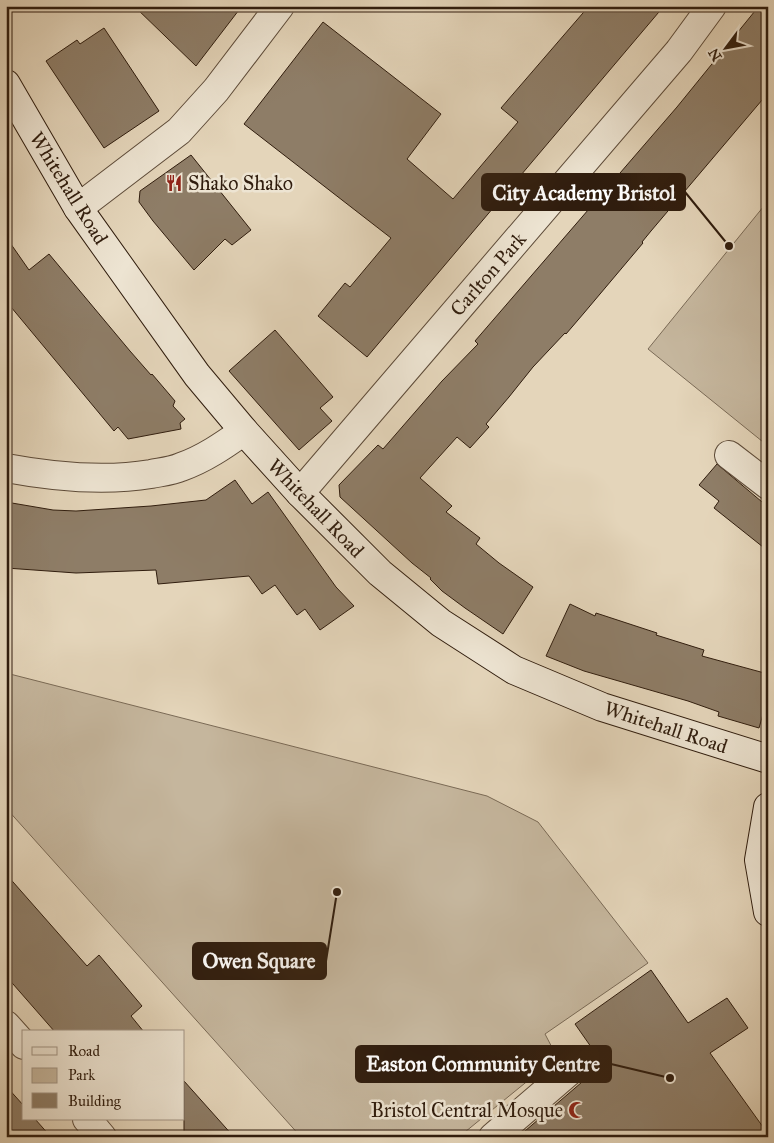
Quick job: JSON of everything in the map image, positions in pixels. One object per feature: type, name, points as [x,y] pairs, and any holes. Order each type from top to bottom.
[{"type":"street","points":[[78,208],[179,131],[216,90],[280,6]]},
{"type":"street","name":"Carlton Park","points":[[300,493],[679,51],[712,6]]},
{"type":"street","name":"Whitehall Road","points":[[6,84],[78,208],[197,375],[300,493],[380,573],[441,623],[514,670],[602,707],[768,760]]},
{"type":"street","points":[[6,468],[80,478],[112,478],[142,475],[180,468],[213,453],[244,431]]},
{"type":"street","points":[[729,455],[768,486]]},
{"type":"street","points":[[768,807],[759,860],[768,912]]},
{"type":"street","points":[[6,1025],[22,1043]]},
{"type":"street","points":[[493,1137],[579,1063]]},
{"type":"street","points":[[88,1120],[102,1137]]},
{"type":"green space","points":[[768,201],[768,446],[648,349]]},
{"type":"green space","points":[[6,673],[487,796],[538,822],[648,963],[545,1034],[557,1057],[465,1132],[469,1137],[301,1137],[6,808]]},
{"type":"building","points":[[134,6],[242,6],[196,66]]},
{"type":"building","points":[[589,6],[664,6],[367,357],[318,316],[345,283],[350,287],[391,238],[244,124],[323,22],[441,114],[407,159],[453,199],[518,122],[501,108]]},
{"type":"building","points":[[759,6],[768,6],[768,93],[566,334],[533,367],[486,424],[489,427],[470,448],[457,437],[420,478],[452,506],[446,512],[480,538],[476,544],[533,587],[503,634],[442,591],[431,578],[340,497],[339,485],[378,445],[383,449],[442,381],[478,344],[475,341],[677,107]]},
{"type":"building","points":[[104,28],[159,111],[104,148],[46,61],[77,40],[80,44]]},
{"type":"building","points":[[191,155],[251,230],[232,245],[225,239],[194,270],[139,202],[140,191]]},
{"type":"building","points":[[6,237],[29,270],[49,254],[130,351],[175,401],[173,406],[185,419],[180,423],[181,429],[128,439],[118,427],[114,431],[6,301]]},
{"type":"building","points":[[275,330],[333,397],[320,408],[332,421],[299,450],[229,371]]},
{"type":"building","points":[[717,464],[768,507],[768,551],[714,508],[719,501],[699,485]]},
{"type":"building","points":[[235,480],[252,504],[268,492],[336,587],[354,606],[320,630],[305,609],[297,615],[275,585],[262,594],[249,576],[158,584],[156,570],[76,573],[6,568],[6,502],[53,510],[76,511],[151,506],[206,500]]},
{"type":"building","points":[[570,604],[595,616],[596,613],[704,650],[702,656],[768,674],[768,697],[759,728],[718,716],[719,712],[688,701],[584,671],[546,656]]},
{"type":"building","points":[[6,874],[87,966],[99,955],[142,1006],[131,1016],[142,1030],[53,1030],[6,976]]},
{"type":"building","points":[[651,970],[688,1023],[727,998],[748,1028],[710,1053],[768,1134],[768,1137],[518,1137],[603,1064],[575,1024]]},
{"type":"building","points":[[185,1082],[234,1137],[184,1137],[185,1120]]},
{"type":"building","points":[[6,1086],[22,1104],[22,1120],[36,1120],[51,1137],[6,1137]]},
{"type":"place","name":"Shako Shako","points":[[174,183]]},
{"type":"place","name":"City Academy Bristol","points":[[729,246]]},
{"type":"place","name":"Owen Square","points":[[337,892]]},
{"type":"place","name":"Easton Community Centre","points":[[670,1078]]},
{"type":"place","name":"Bristol Central Mosque","points":[[577,1110]]}]
